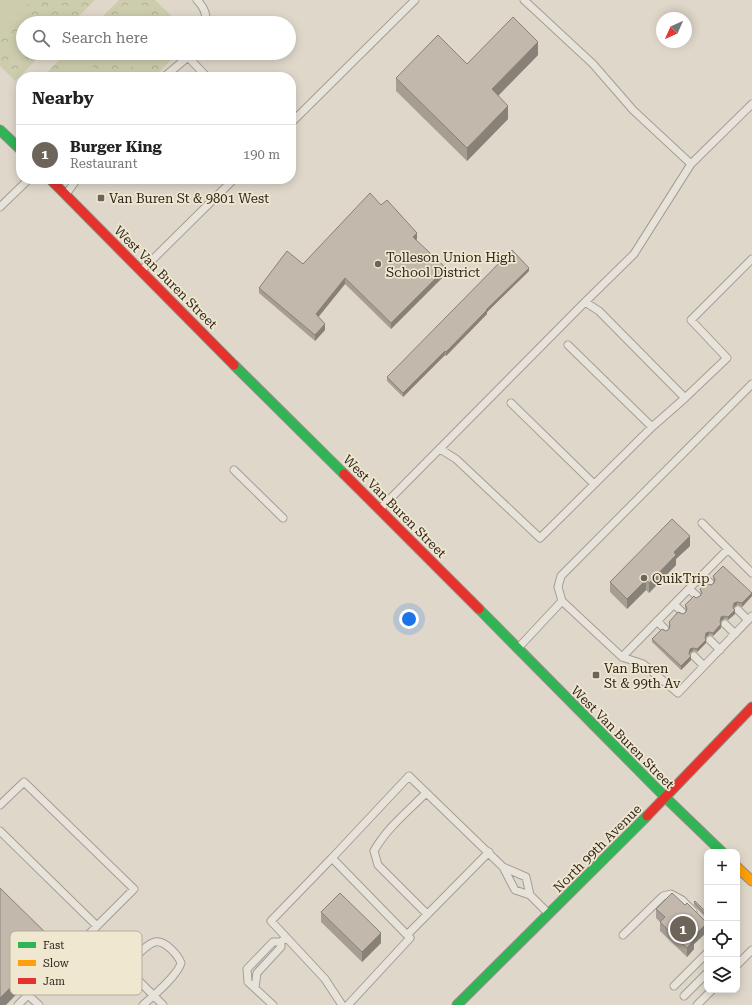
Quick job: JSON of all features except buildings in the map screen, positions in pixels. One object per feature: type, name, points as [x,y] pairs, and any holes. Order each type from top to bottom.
[{"type":"main road","points":[[0,130],[16,145]]},
{"type":"main road","name":"West Van Buren Street","points":[[55,184],[141,272],[380,509],[517,649],[719,849]]},
{"type":"main road","name":"North 99th Avenue","points":[[457,1005],[666,798],[752,707]]},
{"type":"main road","points":[[740,870],[752,881]]},
{"type":"lane","points":[[197,0],[203,6],[206,16]]},
{"type":"lane","points":[[296,118],[415,0]]},
{"type":"lane","points":[[524,0],[593,64],[633,110],[691,164]]},
{"type":"lane","points":[[170,72],[184,60]]},
{"type":"lane","points":[[194,60],[203,72]]},
{"type":"lane","points":[[380,509],[634,254],[691,164],[752,104]]},
{"type":"lane","points":[[0,207],[24,184]]},
{"type":"lane","points":[[66,194],[74,184]]},
{"type":"lane","points":[[141,272],[229,184]]},
{"type":"lane","points":[[440,449],[456,459],[540,538],[652,427],[727,358],[691,320],[752,259]]},
{"type":"lane","points":[[746,265],[752,271]]},
{"type":"lane","points":[[585,302],[599,311],[685,398]]},
{"type":"lane","points":[[568,345],[652,427]]},
{"type":"lane","points":[[738,610],[750,618],[678,693],[643,664],[622,657],[562,601],[558,587],[561,576],[752,384]]},
{"type":"lane","points":[[746,390],[752,395]]},
{"type":"lane","points":[[511,403],[594,484]]},
{"type":"lane","points":[[234,470],[283,518]]},
{"type":"lane","points":[[702,523],[752,573]]},
{"type":"lane","points":[[622,657],[728,549]]},
{"type":"lane","points":[[702,575],[710,583]]},
{"type":"lane","points":[[689,589],[697,596]]},
{"type":"lane","points":[[517,649],[562,601]]},
{"type":"lane","points":[[674,604],[682,612]]},
{"type":"lane","points":[[657,621],[665,629]]},
{"type":"lane","points":[[725,624],[734,634]]},
{"type":"lane","points":[[710,640],[720,650]]},
{"type":"lane","points":[[694,656],[704,666]]},
{"type":"lane","points":[[342,1005],[325,979],[283,939],[271,922],[409,776],[503,867],[514,890],[530,895],[549,914]]},
{"type":"lane","points":[[0,805],[24,782],[134,889],[92,931]]},
{"type":"lane","points":[[426,793],[396,823],[374,851],[378,865],[427,914]]},
{"type":"lane","points":[[0,831],[97,926]]},
{"type":"lane","points":[[407,935],[489,852]]},
{"type":"lane","points":[[332,858],[410,938],[348,1005]]},
{"type":"lane","points":[[503,867],[526,877],[530,895]]},
{"type":"lane","points":[[623,935],[663,896],[671,894],[682,900],[697,915]]},
{"type":"lane","points":[[273,1005],[248,982],[247,969],[273,942],[283,939]]},
{"type":"lane","points":[[255,988],[256,973],[281,947],[283,939]]},
{"type":"lane","points":[[142,951],[149,944],[162,942],[179,958],[181,963],[178,971],[143,1005]]},
{"type":"lane","points":[[740,962],[752,950]]},
{"type":"lane","points":[[674,986],[704,956]]},
{"type":"lane","points":[[684,996],[704,976]]},
{"type":"lane","points":[[142,984],[163,1005]]},
{"type":"lane","points":[[698,1005],[709,993]]},
{"type":"lane","points":[[18,1005],[28,995],[39,1005]]},
{"type":"green space","points":[[0,0],[95,0],[79,16],[16,16],[16,60],[36,60],[24,72],[16,72],[15,81],[0,66]]},
{"type":"green space","points":[[0,0],[26,0],[29,3],[0,32]]},
{"type":"green space","points":[[119,0],[155,0],[172,16],[103,16]]},
{"type":"green space","points":[[133,0],[137,0],[151,14],[149,16],[117,16]]},
{"type":"green space","points":[[16,33],[16,60],[22,60],[18,64],[2,47]]},
{"type":"green space","points":[[59,60],[171,60],[159,72],[48,72]]},
{"type":"green space","points":[[72,60],[86,60],[96,70],[94,72],[61,72]]},
{"type":"green space","points":[[126,60],[156,60],[144,72],[138,72]]},
{"type":"traffic: fast","points":[[0,130],[16,145]]},
{"type":"traffic: fast","points":[[234,365],[344,474]]},
{"type":"traffic: fast","points":[[479,609],[666,798],[719,849]]},
{"type":"traffic: fast","points":[[457,1005],[647,816]]},
{"type":"traffic: slow","points":[[740,870],[752,881]]},
{"type":"traffic: jam","points":[[55,184],[234,365]]},
{"type":"traffic: jam","points":[[344,474],[479,609]]},
{"type":"traffic: jam","points":[[647,816],[752,707]]},
{"type":"place","name":"Van Buren St & 9801 West","points":[[101,198]]},
{"type":"place","name":"Tolleson Union High School District","points":[[378,264]]},
{"type":"place","name":"QuikTrip","points":[[644,578]]},
{"type":"place","name":"Van Buren St & 99th Av","points":[[596,675]]},
{"type":"place","name":"Burger King","points":[[683,929]]}]
